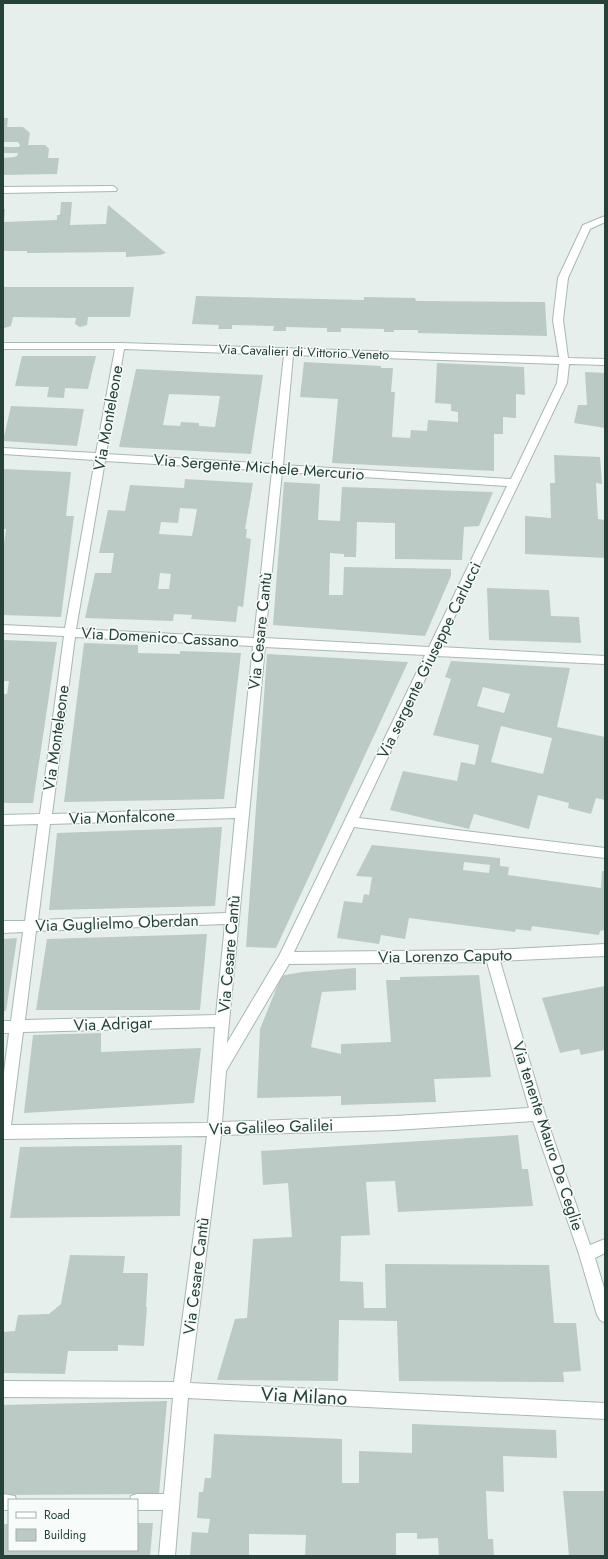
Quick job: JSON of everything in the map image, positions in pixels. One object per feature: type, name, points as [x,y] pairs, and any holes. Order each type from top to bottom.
[{"type":"street","points":[[3,190],[113,189]]},
{"type":"street","name":"Via sergente Giuseppe Carlucci","points":[[218,1071],[285,958],[562,383],[564,361],[558,320],[563,278],[586,227],[605,219]]},
{"type":"street","name":"Via Cavalieri di Vittorio Veneto","points":[[4,348],[120,346],[605,362]]},
{"type":"street","name":"Via Monteleone","points":[[3,1132],[32,926],[70,633],[120,346]]},
{"type":"street","name":"Via Cesare Cantù","points":[[168,1556],[181,1390],[215,1129],[222,1022],[289,351]]},
{"type":"street","name":"Via Sergente Michele Mercurio","points":[[3,451],[514,483]]},
{"type":"street","name":"Via Domenico Cassano","points":[[3,629],[605,660]]},
{"type":"street","name":"Via Monfalcone","points":[[3,820],[242,814]]},
{"type":"street","points":[[351,822],[605,853]]},
{"type":"street","name":"Via Guglielmo Oberdan","points":[[3,927],[232,918]]},
{"type":"street","name":"Via Lorenzo Caputo","points":[[285,958],[492,956],[605,950]]},
{"type":"street","name":"Via tenente Mauro De Ceglie","points":[[492,956],[538,1114],[586,1254],[605,1315]]},
{"type":"street","name":"Via Adrigar","points":[[3,1027],[222,1022]]},
{"type":"street","name":"Via Galileo Galilei","points":[[3,1132],[215,1129],[395,1123],[538,1114]]},
{"type":"street","points":[[586,1254],[605,1246]]},
{"type":"street","name":"Via Milano","points":[[3,1388],[181,1390],[605,1411]]},
{"type":"street","points":[[138,1502],[172,1502]]},
{"type":"building","points":[[3,118],[8,118],[7,127],[23,127],[30,133],[28,145],[45,145],[49,149],[48,158],[59,158],[57,174],[3,175],[3,158],[17,156],[18,153],[3,153],[4,147],[19,147],[20,145],[18,142],[3,142]]},
{"type":"building","points":[[61,202],[72,202],[70,225],[106,224],[108,205],[166,253],[160,255],[126,257],[126,252],[27,253],[27,251],[3,251],[3,209],[5,209],[4,222],[57,220],[57,215],[60,215]]},
{"type":"building","points":[[3,287],[134,287],[130,317],[88,317],[87,325],[80,327],[75,324],[76,318],[13,317],[11,326],[4,328]]},
{"type":"building","points":[[196,296],[364,300],[364,297],[415,298],[416,301],[545,302],[547,336],[418,333],[418,330],[394,330],[394,332],[384,332],[384,329],[341,328],[341,332],[327,332],[327,328],[286,327],[286,331],[273,331],[274,326],[232,325],[232,329],[218,329],[219,325],[192,324]]},
{"type":"building","points":[[22,356],[96,356],[88,389],[65,388],[64,398],[47,397],[49,387],[15,386]]},
{"type":"building","points":[[304,362],[393,368],[391,392],[395,392],[392,437],[410,438],[411,430],[427,431],[428,420],[458,422],[458,412],[451,411],[451,404],[435,403],[437,363],[524,367],[525,395],[516,394],[516,418],[503,417],[503,434],[494,434],[494,471],[332,463],[338,399],[300,397]]},
{"type":"building","points":[[136,369],[263,375],[251,454],[119,447]],"holes":[[[169,394],[220,396],[215,427],[199,426],[199,423],[181,422],[180,426],[163,425]]]},
{"type":"building","points":[[585,372],[605,373],[605,428],[574,423],[578,405],[587,405]]},
{"type":"building","points":[[11,406],[84,409],[77,446],[3,441]]},
{"type":"building","points":[[554,455],[600,457],[602,484],[596,483],[598,519],[605,520],[605,558],[525,554],[525,516],[551,518],[550,483],[555,483]]},
{"type":"building","points":[[3,469],[71,472],[66,516],[74,516],[61,617],[3,615],[3,551],[6,529],[3,529]]},
{"type":"building","points":[[185,479],[253,483],[245,529],[247,529],[246,538],[251,539],[243,607],[238,606],[236,622],[191,619],[192,615],[174,614],[173,621],[85,618],[95,573],[111,573],[114,553],[99,553],[108,510],[125,511],[130,485],[184,488]],"holes":[[[180,508],[197,509],[192,536],[159,534],[161,522],[178,523]],[[160,573],[171,574],[169,589],[158,589]]]},
{"type":"building","points":[[284,482],[320,484],[318,520],[340,521],[342,487],[493,492],[479,526],[464,527],[462,560],[395,559],[395,523],[357,522],[356,557],[344,557],[344,554],[330,553],[329,595],[343,595],[344,567],[451,569],[451,576],[425,636],[273,625]]},
{"type":"building","points":[[487,588],[549,590],[551,616],[579,617],[581,643],[489,640]]},
{"type":"building","points":[[3,640],[57,642],[33,803],[3,803],[3,694],[7,694],[9,681],[3,681]]},
{"type":"building","points":[[84,643],[138,645],[138,653],[180,654],[180,651],[241,653],[224,799],[64,802]]},
{"type":"building","points":[[267,654],[408,662],[276,948],[246,947]]},
{"type":"building","points":[[451,661],[570,668],[557,727],[605,737],[605,800],[596,798],[591,814],[568,808],[569,803],[538,795],[529,829],[474,814],[469,829],[390,810],[403,771],[457,781],[461,762],[475,765],[479,745],[433,735],[451,679],[445,677]],"holes":[[[483,687],[510,694],[504,713],[477,706]],[[501,726],[552,738],[543,774],[491,762]]]},
{"type":"building","points":[[222,827],[215,906],[49,910],[57,833]]},
{"type":"building","points":[[372,845],[500,858],[500,866],[509,867],[508,875],[601,888],[602,871],[605,871],[605,930],[600,931],[599,935],[532,926],[531,931],[516,929],[515,932],[409,918],[405,939],[381,935],[379,944],[337,938],[344,901],[362,903],[364,894],[369,895],[372,877],[356,876]],"holes":[[[464,862],[490,865],[489,873],[463,870]]]},
{"type":"building","points":[[207,934],[200,1010],[36,1010],[47,939]]},
{"type":"building","points":[[17,938],[6,1011],[3,1011],[3,939]]},
{"type":"building","points":[[356,968],[356,990],[322,992],[311,1047],[341,1054],[341,1044],[391,1042],[386,980],[400,980],[400,977],[479,975],[491,1077],[434,1079],[436,1102],[341,1105],[341,1096],[257,1098],[260,1029],[281,977],[302,972]]},
{"type":"building","points":[[605,986],[605,1050],[581,1055],[579,1049],[560,1053],[542,998]]},
{"type":"building","points":[[101,1033],[101,1052],[201,1048],[194,1103],[24,1113],[33,1035]]},
{"type":"building","points":[[518,1135],[522,1169],[528,1169],[533,1206],[398,1212],[395,1181],[366,1182],[370,1235],[341,1236],[340,1281],[363,1282],[364,1308],[386,1308],[385,1264],[549,1265],[554,1323],[576,1323],[581,1371],[563,1372],[564,1382],[399,1381],[397,1321],[339,1320],[338,1381],[217,1380],[235,1319],[247,1318],[253,1239],[292,1237],[288,1183],[263,1185],[261,1151]]},
{"type":"building","points":[[182,1145],[180,1216],[10,1218],[20,1147]]},
{"type":"building","points":[[70,1255],[125,1256],[123,1273],[148,1273],[144,1346],[118,1345],[118,1351],[68,1351],[65,1374],[3,1373],[3,1332],[15,1331],[18,1315],[49,1314],[61,1304]]},
{"type":"building","points":[[167,1401],[159,1494],[3,1495],[3,1405]]},
{"type":"building","points":[[412,1424],[556,1430],[557,1458],[503,1456],[504,1492],[486,1491],[488,1539],[493,1539],[494,1556],[439,1556],[438,1538],[417,1539],[417,1533],[396,1533],[396,1556],[305,1556],[306,1535],[249,1534],[249,1556],[190,1556],[192,1532],[208,1533],[210,1519],[197,1518],[199,1492],[203,1492],[205,1478],[211,1478],[214,1434],[342,1439],[342,1483],[359,1483],[359,1451],[412,1453]]},
{"type":"building","points":[[563,1491],[605,1491],[605,1556],[569,1556]]},
{"type":"building","points":[[138,1523],[153,1523],[150,1556],[3,1556],[3,1524],[8,1524],[8,1551],[138,1551]]}]
